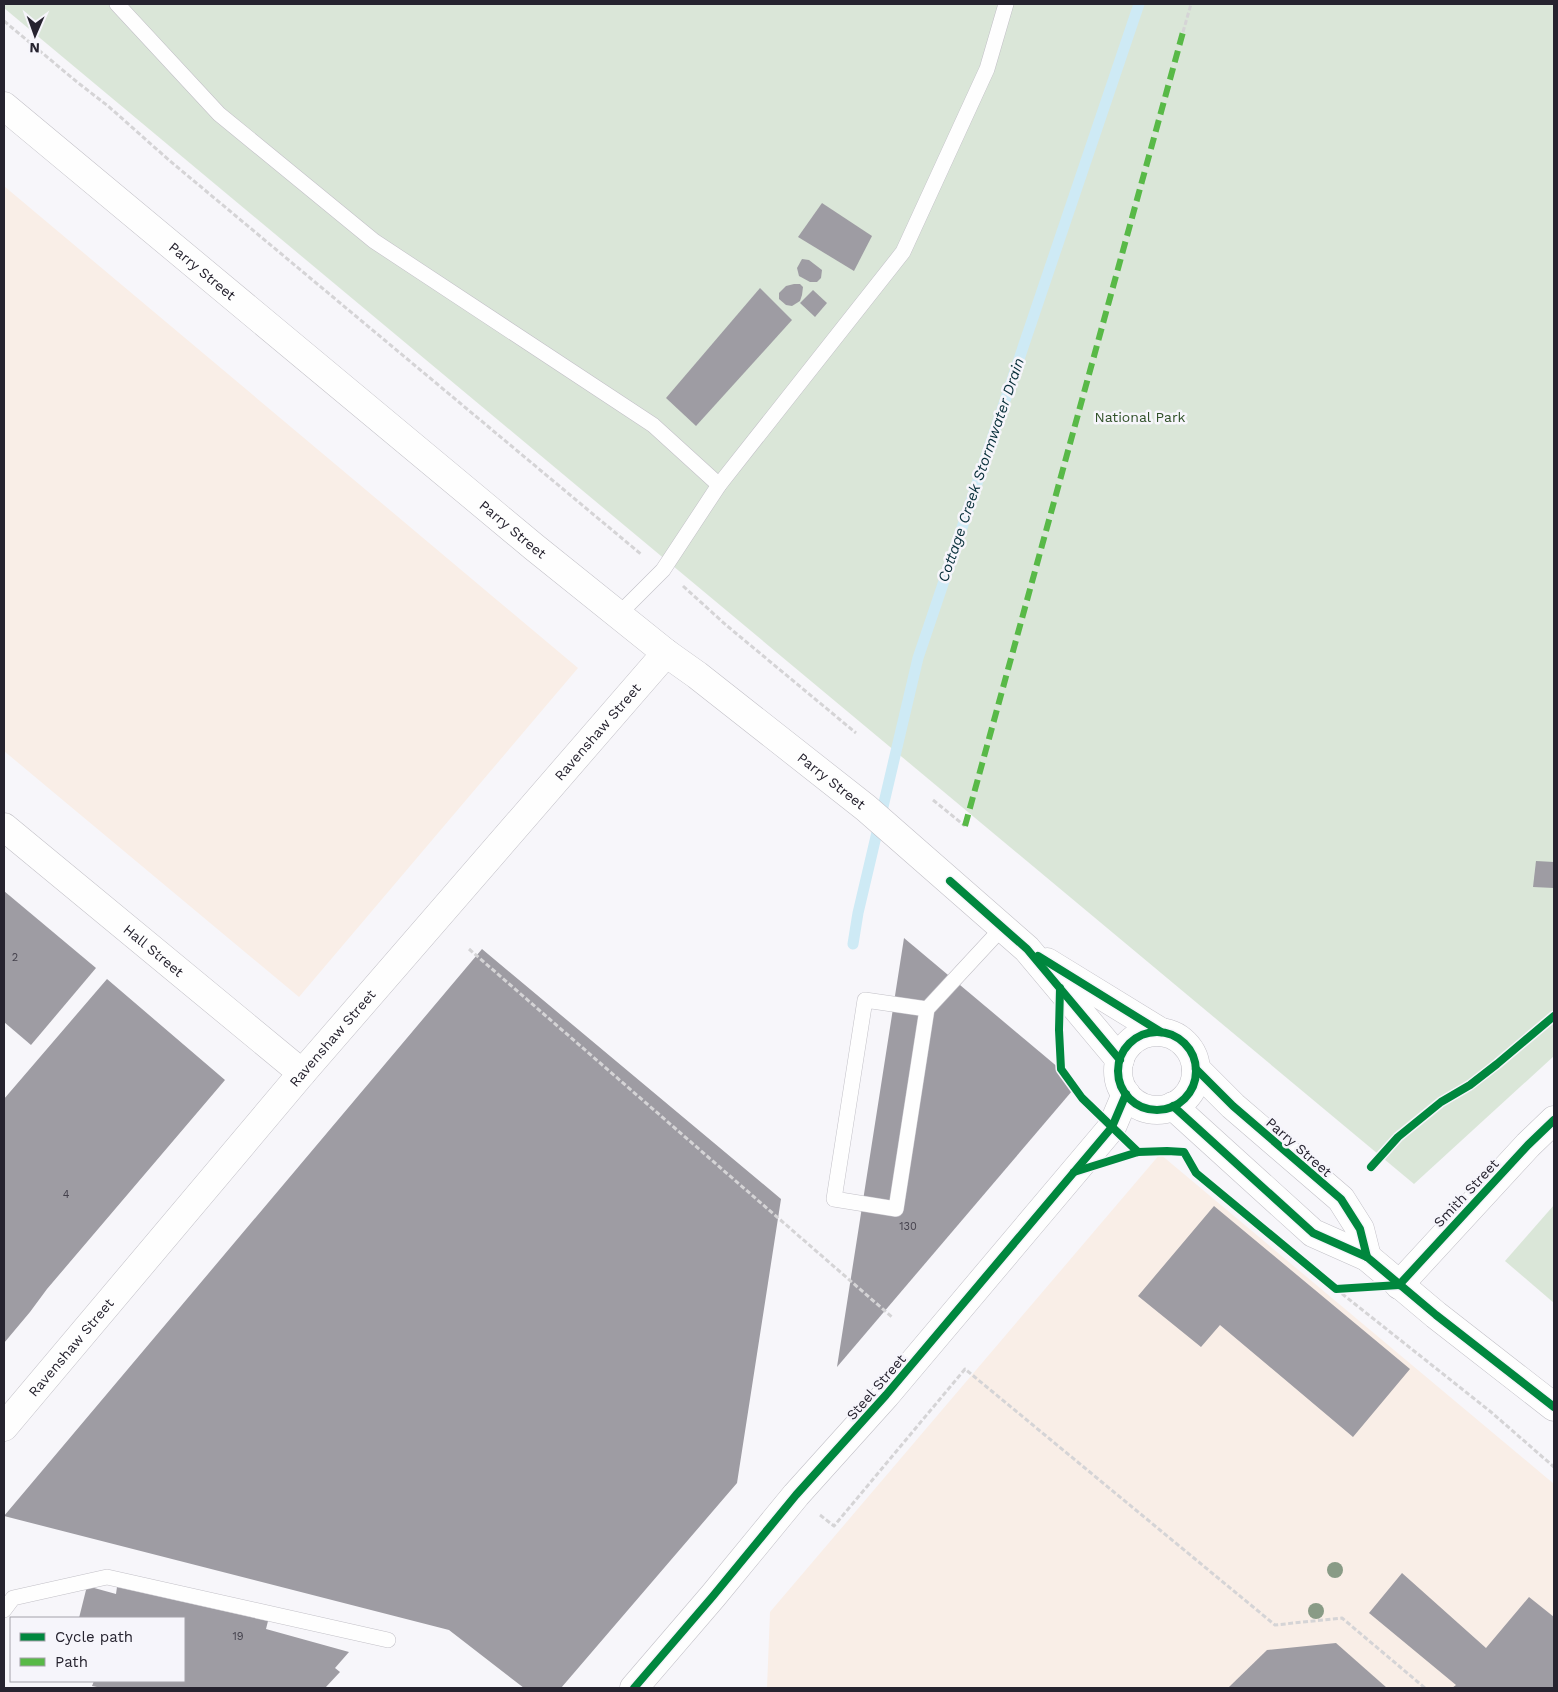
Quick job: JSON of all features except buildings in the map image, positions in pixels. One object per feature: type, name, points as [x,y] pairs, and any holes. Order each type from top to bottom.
[{"type":"street","name":"Parry Street","points":[[4,107],[534,547],[666,653],[697,675],[866,808],[1027,949],[1120,1060]]},
{"type":"street","name":"Ravenshaw Street","points":[[4,1427],[302,1073],[666,653]]},
{"type":"street","name":"Hall Street","points":[[4,827],[302,1073]]},
{"type":"street","name":"Parry Street","points":[[1027,949],[1161,1032],[1179,1039],[1193,1057],[1196,1069],[1233,1106],[1341,1199],[1360,1230],[1367,1256]]},
{"type":"street","points":[[1161,1032],[1146,1034],[1132,1041],[1127,1046],[1120,1060],[1118,1074],[1119,1082],[1126,1094],[1135,1103],[1147,1109],[1160,1110],[1173,1106],[1188,1094],[1194,1082],[1196,1069]]},
{"type":"street","name":"Steel Street","points":[[634,1688],[796,1495],[886,1395],[1112,1127],[1126,1094]]},
{"type":"street","points":[[1173,1106],[1313,1233],[1367,1256],[1399,1285],[1554,1407]]},
{"type":"street","name":"Smith Street","points":[[1399,1285],[1528,1145],[1554,1120]]},
{"type":"lane","points":[[118,4],[219,114],[374,241],[653,425],[719,485]]},
{"type":"lane","points":[[618,615],[663,570],[719,485],[904,252],[987,69],[1006,4]]},
{"type":"lane","points":[[927,1009],[865,1000],[834,1199],[896,1208],[927,1009],[1003,927]]},
{"type":"lane","points":[[4,1610],[13,1598],[107,1577],[388,1640]]},
{"type":"path","points":[[1183,32],[1191,4]]},
{"type":"path","points":[[4,21],[856,733]]},
{"type":"path","points":[[933,800],[965,826]]},
{"type":"path","points":[[469,949],[892,1317]]},
{"type":"path","points":[[1329,1284],[1491,1412],[1554,1467]]},
{"type":"path","points":[[1336,1290],[1345,1289]]},
{"type":"path","points":[[820,1514],[834,1526],[966,1370],[1275,1625],[1342,1618],[1425,1688]]},
{"type":"shaded area","points":[[4,186],[578,668],[299,997],[4,751]]},
{"type":"shaded area","points":[[1160,1154],[1554,1484],[1554,1688],[767,1688],[770,1612]]},
{"type":"green space","name":"National Park","points":[[4,4],[1554,4],[1554,1056],[1414,1184],[4,8]]},
{"type":"green space","points":[[1554,1205],[1554,1303],[1505,1261]]},
{"type":"waterway","name":"Cottage Creek Stormwater Drain","points":[[853,944],[858,913],[918,658],[1139,4]]},
{"type":"marked path","points":[[965,826],[1183,32]]},
{"type":"cycle path","points":[[950,881],[1027,949],[1120,1060]]},
{"type":"cycle path","points":[[1038,956],[1161,1032]]},
{"type":"cycle path","points":[[1060,988],[1059,1030],[1061,1069],[1082,1098],[1138,1152]]},
{"type":"cycle path","points":[[1371,1167],[1398,1137],[1441,1102],[1470,1085],[1554,1016]]},
{"type":"cycle path","points":[[1157,1032],[1172,1035],[1184,1044],[1193,1056],[1196,1071],[1193,1086],[1184,1098],[1172,1107],[1157,1110],[1142,1107],[1130,1098],[1121,1086],[1118,1071],[1121,1056],[1130,1044],[1142,1035],[1157,1032]]},
{"type":"cycle path","points":[[1196,1069],[1233,1106],[1341,1199],[1360,1229],[1367,1257]]},
{"type":"cycle path","points":[[634,1688],[796,1495],[886,1395],[1112,1127],[1126,1094]]},
{"type":"cycle path","points":[[1173,1106],[1313,1233],[1367,1257],[1436,1315],[1554,1407]]},
{"type":"cycle path","points":[[1399,1285],[1528,1145],[1554,1120]]},
{"type":"cycle path","points":[[1074,1172],[1138,1152],[1184,1152],[1196,1173],[1336,1289],[1399,1285]]}]
